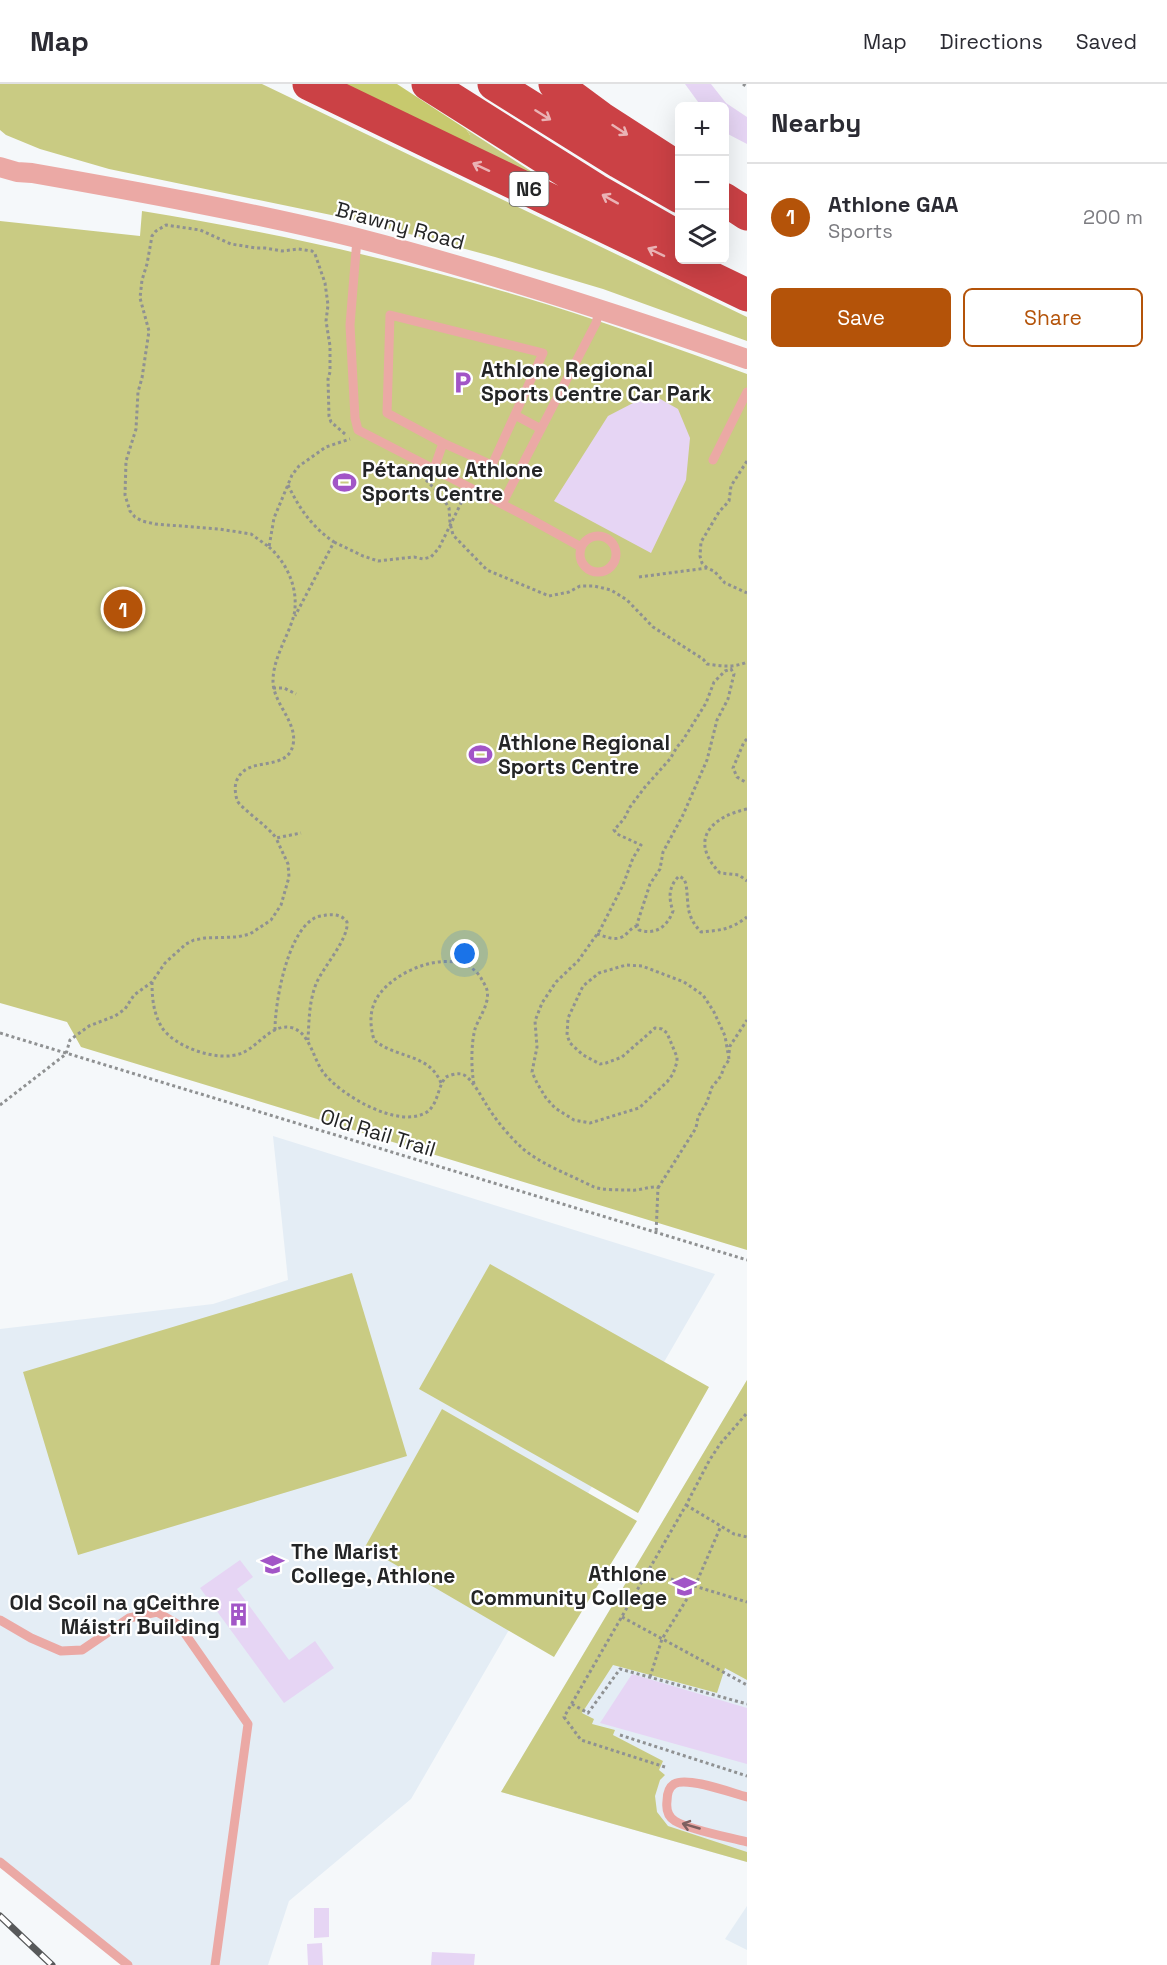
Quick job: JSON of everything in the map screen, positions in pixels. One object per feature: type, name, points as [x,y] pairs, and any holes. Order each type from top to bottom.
[{"type":"highway","name":"N6","points":[[309,84],[747,295]]},
{"type":"highway","name":"N6","points":[[428,84],[596,190],[675,235]]},
{"type":"highway","points":[[494,84],[675,194]]},
{"type":"highway","points":[[555,84],[675,167]]},
{"type":"highway","points":[[729,202],[747,214]]},
{"type":"highway","points":[[729,226],[747,235]]},
{"type":"highway","points":[[725,264],[747,276]]},
{"type":"street","name":"Brawny Road","points":[[0,158],[32,173]]},
{"type":"street","name":"Brawny Road","points":[[0,167],[256,215],[357,239],[520,283],[747,359]]},
{"type":"lane","points":[[357,239],[350,325],[355,418],[358,430],[581,547]]},
{"type":"lane","points":[[502,504],[596,323],[600,308]]},
{"type":"lane","points":[[390,315],[543,353],[492,465],[443,443],[387,413],[390,315]]},
{"type":"lane","points":[[713,460],[747,392]]},
{"type":"lane","points":[[515,415],[541,429]]},
{"type":"lane","points":[[434,469],[443,443]]},
{"type":"lane","points":[[0,1620],[31,1638],[61,1651],[82,1650],[129,1618],[157,1612],[179,1625],[248,1724],[215,1965]]},
{"type":"lane","points":[[747,1797],[687,1782],[677,1783],[671,1786],[667,1793],[666,1806],[667,1814],[683,1825],[747,1842]]},
{"type":"lane","points":[[0,1862],[128,1965]]},
{"type":"path","points":[[743,84],[747,87]]},
{"type":"path","points":[[292,623],[296,606],[295,593],[279,556],[269,547],[252,534],[142,521],[130,511],[125,495],[126,461],[136,429],[138,392],[149,331],[140,298],[152,236],[165,225],[182,226],[200,230],[231,244],[282,251],[298,249]]},
{"type":"path","points":[[269,547],[274,518],[292,475],[303,462],[326,447],[350,439]]},
{"type":"path","points":[[747,461],[731,486],[729,501],[718,512],[701,542],[700,556],[702,563],[714,571],[725,583],[747,593]]},
{"type":"path","points":[[288,485],[303,512],[320,531],[334,542],[378,561],[431,557],[439,548],[469,487]]},
{"type":"path","points":[[0,1105],[66,1054],[70,1040],[89,1026],[115,1016],[125,1009],[135,995],[152,982],[175,953],[194,940],[250,934],[271,920],[281,905],[289,877],[288,864],[276,838],[266,826],[238,804],[235,791],[236,782],[243,769],[252,765],[279,761],[289,753],[292,747],[291,726],[273,688],[274,670],[292,623],[334,542]]},
{"type":"path","points":[[639,577],[708,568]]},
{"type":"path","points":[[729,1059],[725,1036],[703,995],[684,982],[656,970],[626,965],[599,973],[583,986],[568,1018],[567,1035],[570,1042],[582,1055],[600,1064],[622,1057],[655,1028],[662,1029],[667,1033],[677,1057],[673,1074],[649,1101],[639,1108],[590,1123],[574,1120],[555,1108],[541,1091],[532,1072],[537,1047],[535,1021],[542,1003],[553,986],[578,961],[597,934],[641,845],[617,834],[614,830],[645,787],[670,759],[706,703],[714,682],[725,671],[731,669],[734,674],[732,686],[717,720],[707,760],[683,815],[663,852],[660,869],[650,884],[637,924],[639,930],[647,932],[660,929],[665,924],[673,911],[671,886],[679,876],[684,879],[689,916],[701,932],[726,929],[747,917]]},
{"type":"path","points":[[273,688],[284,687],[296,694]]},
{"type":"path","points":[[747,739],[732,768],[736,777],[747,783]]},
{"type":"path","points":[[747,808],[715,822],[709,828],[704,843],[709,858],[720,873],[739,875],[747,881]]},
{"type":"path","points":[[276,838],[301,833]]},
{"type":"path","points":[[274,1030],[281,980],[301,932],[313,918],[338,915],[347,922],[347,930],[316,985],[310,1003],[308,1040]]},
{"type":"path","points":[[597,934],[614,938],[623,937],[631,928],[638,926]]},
{"type":"path","points":[[441,1083],[430,1065],[388,1050],[374,1040],[371,1024],[373,1005],[391,983],[422,965],[438,962],[459,964],[477,971],[488,991],[475,1031],[472,1075],[474,1087]]},
{"type":"path","points":[[152,982],[152,1000],[161,1026],[179,1043],[196,1051],[235,1056],[253,1047],[274,1030],[292,1028],[302,1032],[328,1078],[347,1094],[376,1110],[401,1116],[414,1117],[427,1112],[433,1105],[441,1083],[446,1077],[460,1074],[480,1090],[495,1116],[518,1145],[530,1155],[595,1187],[638,1191],[655,1186],[658,1188]]},
{"type":"path","points":[[656,1234],[658,1188],[696,1128],[698,1117],[702,1113],[712,1087],[721,1076],[729,1059],[730,1046],[747,1020]]},
{"type":"path","name":"Old Rail Trail","points":[[0,1033],[747,1260]]},
{"type":"path","points":[[665,1767],[581,1740],[564,1717],[709,1461],[720,1444],[747,1413]]},
{"type":"path","points":[[686,1505],[734,1534],[747,1537]]},
{"type":"path","points":[[650,1677],[662,1639],[695,1586],[721,1526]]},
{"type":"path","points":[[648,1572],[747,1602]]},
{"type":"path","points":[[622,1617],[747,1685]]},
{"type":"path","points":[[572,1704],[588,1713],[620,1669],[747,1704]]},
{"type":"path","points":[[620,1735],[747,1776]]},
{"type":"shaded area","points":[[333,84],[397,84],[466,129],[470,140],[466,143]]},
{"type":"shaded area","name":"The Marist College, Athlone","points":[[273,1136],[715,1274],[411,1799],[289,1901],[268,1965],[128,1965],[0,1862],[0,1329],[213,1304],[288,1280]]},
{"type":"shaded area","name":"Athlone Community College","points":[[747,1380],[747,1862],[501,1792]]},
{"type":"shaded area","points":[[747,1906],[747,1950],[725,1939]]},
{"type":"green space","points":[[0,84],[262,84],[747,317],[747,341],[603,289],[495,257],[365,222],[109,169],[40,149],[6,135],[0,130]]},
{"type":"green space","points":[[466,129],[554,186],[466,143],[470,135]]},
{"type":"green space","name":"Athlone Regional Sports Centre","points":[[142,211],[245,229],[449,276],[574,313],[747,374],[747,1250],[81,1047],[67,1022],[0,1003],[0,221],[140,236]]},
{"type":"green space","points":[[490,1264],[709,1387],[638,1513],[419,1389]]},
{"type":"green space","points":[[352,1273],[407,1456],[78,1555],[23,1372]]},
{"type":"green space","name":"Athlone Community College","points":[[747,1380],[747,1680],[725,1668],[717,1693],[613,1665],[582,1713],[594,1719],[592,1724],[615,1730],[613,1735],[663,1761],[659,1770],[665,1775],[660,1780],[655,1796],[657,1812],[668,1826],[747,1852],[747,1862],[501,1792]]},
{"type":"green space","points":[[442,1409],[637,1521],[554,1657],[365,1547]]},
{"type":"building","points":[[685,84],[711,84],[725,102],[698,102]]},
{"type":"building","points":[[729,105],[747,117],[747,144],[729,135]]},
{"type":"building","points":[[655,396],[678,409],[690,438],[686,480],[651,553],[554,501],[608,416],[635,402]]},
{"type":"building","name":"Old Scoil na gCeithre Máistrí Building","points":[[240,1560],[253,1577],[237,1589],[289,1660],[315,1641],[334,1668],[284,1703],[200,1588]]},
{"type":"building","points":[[632,1674],[747,1708],[747,1764],[600,1723]]},
{"type":"building","points":[[314,1908],[329,1908],[329,1937],[314,1938]]},
{"type":"building","points":[[322,1943],[323,1965],[308,1965],[307,1944]]},
{"type":"building","points":[[432,1952],[475,1954],[474,1965],[431,1965]]},
{"type":"railway","points":[[0,1916],[52,1965]]},
{"type":"place","name":"Athlone Regional Sports Centre Car Park","points":[[463,382]]},
{"type":"place","name":"Pétanque Athlone Sports Centre","points":[[344,482]]},
{"type":"place","name":"Athlone GAA","points":[[123,609]]},
{"type":"place","name":"Athlone Regional Sports Centre","points":[[480,755]]},
{"type":"place","name":"The Marist College, Athlone","points":[[273,1564]]},
{"type":"place","name":"Athlone Community College","points":[[685,1586]]},
{"type":"place","name":"Old Scoil na gCeithre Máistrí Building","points":[[238,1615]]}]
